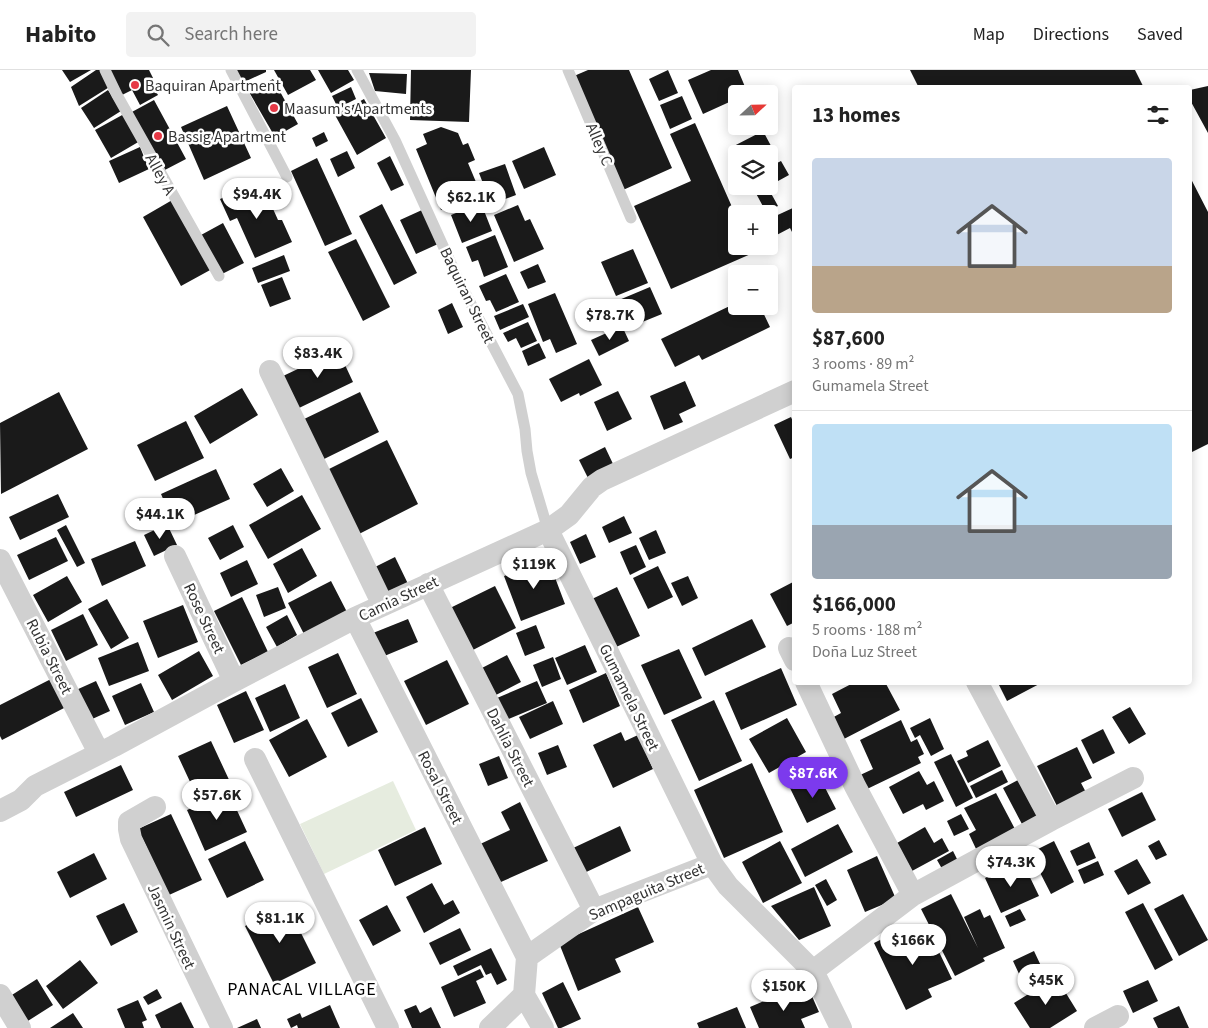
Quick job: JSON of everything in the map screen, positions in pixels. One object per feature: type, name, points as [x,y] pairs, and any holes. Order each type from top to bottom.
[{"type":"street","points":[[270,371],[383,605]]},
{"type":"street","name":"Camia Street","points":[[0,811],[21,800],[35,786],[356,618],[548,530],[569,515],[592,487],[602,480],[792,392]]},
{"type":"street","name":"Gumamela Street","points":[[548,530],[712,864]]},
{"type":"street","name":"Rose Street","points":[[175,556],[234,681]]},
{"type":"street","name":"Rubia Street","points":[[0,560],[99,753]]},
{"type":"street","name":"Dahlia Street","points":[[428,584],[594,910]]},
{"type":"street","name":"Rosal Street","points":[[356,618],[527,956]]},
{"type":"street","points":[[807,685],[855,786],[913,894]]},
{"type":"street","points":[[978,685],[1051,820]]},
{"type":"street","points":[[255,759],[388,1028]]},
{"type":"street","points":[[813,971],[913,894],[1133,778]]},
{"type":"street","name":"Jasmin Street","points":[[155,807],[129,822],[132,839],[222,1028]]},
{"type":"street","name":"Sampaguita Street","points":[[527,956],[594,910],[712,864],[728,886],[813,971],[841,1028]]},
{"type":"street","points":[[527,956],[524,995],[543,1028]]},
{"type":"street","points":[[0,995],[20,1028]]},
{"type":"street","points":[[490,1028],[524,995]]},
{"type":"street","points":[[1095,1028],[1118,1016]]},
{"type":"lane","name":"Alley A","points":[[105,70],[117,95],[219,276]]},
{"type":"lane","points":[[231,70],[287,177]]},
{"type":"lane","name":"Baquiran Street","points":[[357,70],[395,140],[459,282],[518,394],[525,429],[526,451],[548,530]]},
{"type":"lane","name":"Alley C","points":[[568,70],[631,218]]},
{"type":"shaded area","points":[[393,781],[416,830],[324,874],[300,824]]},
{"type":"building","points":[[62,70],[91,70],[70,82]]},
{"type":"building","points":[[96,70],[101,70],[111,86],[79,106],[71,87]]},
{"type":"building","name":"Baquiran Apartment","points":[[109,70],[149,70],[153,78],[150,80],[158,95],[140,105],[132,90],[122,95]]},
{"type":"building","points":[[235,70],[266,70],[266,72],[242,83]]},
{"type":"building","points":[[274,70],[310,70],[316,80],[288,95]]},
{"type":"building","points":[[318,70],[348,70],[354,80],[331,93]]},
{"type":"building","points":[[411,70],[471,70],[469,122],[410,120]]},
{"type":"building","points":[[588,70],[629,70],[672,168],[623,190],[574,76]]},
{"type":"building","points":[[668,70],[678,93],[659,101],[649,79]]},
{"type":"building","points":[[711,70],[738,70],[744,85],[728,85],[728,103],[703,114],[688,80]]},
{"type":"building","points":[[910,70],[1135,70],[1142,85],[918,85]]},
{"type":"building","points":[[369,73],[407,74],[406,94],[375,91]]},
{"type":"building","name":"Maasum's Apartments","points":[[273,79],[298,124],[275,137],[249,92]]},
{"type":"building","points":[[1208,86],[1208,133],[1192,104],[1192,90]]},
{"type":"building","points":[[351,87],[356,99],[338,108],[332,96]]},
{"type":"building","points":[[108,90],[121,111],[94,128],[81,108]]},
{"type":"building","points":[[682,96],[692,119],[670,129],[660,105]]},
{"type":"building","points":[[364,99],[386,138],[357,155],[335,115]]},
{"type":"building","name":"Bassig Apartment","points":[[154,100],[186,159],[161,172],[130,113]]},
{"type":"building","points":[[227,106],[251,158],[204,180],[181,127]]},
{"type":"building","points":[[124,114],[140,141],[111,158],[95,130]]},
{"type":"building","points":[[695,123],[731,205],[728,205],[728,255],[748,255],[671,289],[634,206],[691,181],[670,134]]},
{"type":"building","points":[[441,127],[458,133],[463,145],[468,143],[475,160],[468,163],[481,194],[441,210],[416,149],[427,144],[423,134]]},
{"type":"building","points":[[324,132],[328,141],[316,147],[312,138]]},
{"type":"building","points":[[755,135],[765,135],[771,145],[736,145]]},
{"type":"building","points":[[140,147],[149,169],[119,183],[109,161]]},
{"type":"building","points":[[544,147],[556,175],[524,189],[512,161]]},
{"type":"building","points":[[347,151],[355,168],[338,177],[330,159]]},
{"type":"building","points":[[390,156],[404,185],[391,191],[377,163]]},
{"type":"building","points":[[317,158],[352,234],[325,246],[291,171]]},
{"type":"building","points":[[781,161],[789,175],[778,181],[778,162]]},
{"type":"building","points":[[505,164],[516,195],[491,204],[479,173]]},
{"type":"building","points":[[1192,181],[1208,212],[1208,444],[1192,452]]},
{"type":"building","points":[[261,182],[278,220],[282,220],[292,242],[255,258],[237,218],[230,221],[220,199]]},
{"type":"building","points":[[757,195],[772,195],[777,205],[762,205]]},
{"type":"building","points":[[174,199],[212,269],[181,286],[143,217]]},
{"type":"building","points":[[481,203],[492,231],[462,243],[451,215]]},
{"type":"building","points":[[382,204],[417,273],[394,285],[359,216]]},
{"type":"building","points":[[518,205],[525,221],[530,219],[544,249],[514,262],[494,215]]},
{"type":"building","points":[[792,208],[792,232],[790,228],[778,234],[778,215]]},
{"type":"building","points":[[422,210],[438,244],[416,254],[400,220]]},
{"type":"building","points":[[223,223],[244,263],[222,274],[201,235]]},
{"type":"building","points":[[495,235],[508,267],[484,277],[478,260],[472,262],[466,247]]},
{"type":"building","points":[[356,239],[390,307],[363,321],[328,252]]},
{"type":"building","points":[[633,249],[648,283],[616,296],[601,262]]},
{"type":"building","points":[[284,255],[290,271],[258,283],[252,268]]},
{"type":"building","points":[[538,264],[546,282],[528,289],[520,272]]},
{"type":"building","points":[[506,274],[519,302],[496,312],[490,300],[486,301],[479,286]]},
{"type":"building","points":[[282,277],[291,299],[270,307],[261,285]]},
{"type":"building","points":[[650,287],[662,314],[630,327],[619,300]]},
{"type":"building","points":[[555,293],[577,344],[556,353],[550,339],[543,342],[528,304]]},
{"type":"building","points":[[452,303],[463,327],[448,334],[438,310]]},
{"type":"building","points":[[523,304],[529,317],[500,330],[494,316]]},
{"type":"building","points":[[728,307],[728,315],[764,315],[770,327],[702,360],[699,355],[675,367],[661,339]]},
{"type":"building","points":[[528,322],[537,341],[521,348],[516,338],[508,342],[503,333]]},
{"type":"building","points":[[622,326],[629,341],[599,356],[591,340]]},
{"type":"building","points":[[539,343],[546,358],[528,366],[522,351]]},
{"type":"building","points":[[338,350],[353,382],[299,408],[283,376]]},
{"type":"building","points":[[589,359],[602,385],[580,396],[579,393],[561,402],[549,379]]},
{"type":"building","points":[[685,381],[696,406],[679,414],[683,422],[664,430],[650,396]]},
{"type":"building","points":[[242,388],[258,415],[210,444],[194,416]]},
{"type":"building","points":[[618,391],[632,419],[607,431],[594,402]]},
{"type":"building","points":[[59,392],[88,449],[1,494],[0,423]]},
{"type":"building","points":[[360,392],[379,432],[320,461],[300,421]]},
{"type":"building","points":[[791,417],[792,458],[790,459],[774,425]]},
{"type":"building","points":[[186,421],[204,458],[155,481],[137,445]]},
{"type":"building","points":[[387,440],[418,504],[359,534],[327,470]]},
{"type":"building","points":[[605,447],[614,466],[588,478],[579,460]]},
{"type":"building","points":[[281,468],[294,491],[267,507],[253,484]]},
{"type":"building","points":[[216,469],[230,499],[174,524],[161,494]]},
{"type":"building","points":[[58,494],[69,517],[20,540],[9,517]]},
{"type":"building","points":[[302,495],[321,529],[268,559],[249,525]]},
{"type":"building","points":[[624,516],[632,533],[609,543],[602,527]]},
{"type":"building","points":[[167,524],[177,545],[154,556],[144,535]]},
{"type":"building","points":[[66,525],[85,563],[77,567],[57,530]]},
{"type":"building","points":[[233,525],[244,547],[220,560],[208,538]]},
{"type":"building","points":[[656,530],[666,553],[649,560],[639,538]]},
{"type":"building","points":[[586,534],[596,557],[580,564],[570,542]]},
{"type":"building","points":[[56,537],[68,561],[29,580],[17,555]]},
{"type":"building","points":[[135,541],[146,566],[102,586],[91,559]]},
{"type":"building","points":[[636,545],[646,567],[630,575],[620,552]]},
{"type":"building","points":[[302,548],[317,576],[288,593],[273,564]]},
{"type":"building","points":[[395,557],[410,588],[386,600],[371,569]]},
{"type":"building","points":[[548,559],[565,604],[521,621],[504,576]]},
{"type":"building","points":[[247,560],[258,584],[231,597],[220,573]]},
{"type":"building","points":[[658,566],[673,597],[648,609],[633,578]]},
{"type":"building","points":[[67,576],[82,602],[48,622],[33,595]]},
{"type":"building","points":[[688,576],[698,598],[682,606],[671,583]]},
{"type":"building","points":[[331,581],[348,614],[305,636],[288,603]]},
{"type":"building","points":[[792,583],[792,624],[787,626],[770,594]]},
{"type":"building","points":[[495,586],[516,628],[469,652],[448,609]]},
{"type":"building","points":[[278,587],[286,608],[264,617],[256,595]]},
{"type":"building","points":[[617,587],[640,636],[614,648],[592,599]]},
{"type":"building","points":[[242,597],[268,652],[241,665],[214,611]]},
{"type":"building","points":[[107,599],[129,638],[111,649],[88,609]]},
{"type":"building","points":[[183,605],[198,642],[158,658],[143,621]]},
{"type":"building","points":[[83,614],[98,645],[66,661],[51,630]]},
{"type":"building","points":[[287,615],[297,635],[277,647],[266,627]]},
{"type":"building","points":[[408,619],[418,642],[382,657],[373,633]]},
{"type":"building","points":[[752,619],[766,647],[705,676],[692,648]]},
{"type":"building","points":[[536,625],[545,648],[525,656],[516,633]]},
{"type":"building","points":[[138,642],[149,671],[109,686],[98,658]]},
{"type":"building","points":[[585,645],[597,672],[567,685],[555,658]]},
{"type":"building","points":[[679,649],[702,698],[664,715],[641,665]]},
{"type":"building","points":[[199,651],[213,676],[172,700],[158,675]]},
{"type":"building","points":[[338,653],[357,694],[327,708],[308,667]]},
{"type":"building","points":[[507,655],[521,682],[494,696],[480,669]]},
{"type":"building","points":[[553,657],[561,679],[542,687],[533,665]]},
{"type":"building","points":[[447,660],[469,704],[426,725],[404,681]]},
{"type":"building","points":[[781,668],[797,705],[741,730],[725,693]]},
{"type":"building","points":[[606,673],[620,706],[583,723],[569,690]]},
{"type":"building","points":[[51,679],[66,707],[2,740],[0,736],[0,705]]},
{"type":"building","points":[[96,681],[110,711],[90,720],[76,690]]},
{"type":"building","points":[[537,681],[547,703],[506,720],[497,698]]},
{"type":"building","points":[[141,683],[154,712],[125,725],[112,696]]},
{"type":"building","points":[[285,684],[300,718],[270,732],[255,698]]},
{"type":"building","points":[[849,685],[887,685],[900,710],[842,740],[830,719],[841,713],[832,694]]},
{"type":"building","points":[[999,685],[1037,685],[1007,701]]},
{"type":"building","points":[[246,691],[264,730],[234,743],[217,705]]},
{"type":"building","points":[[361,698],[378,732],[348,747],[331,713]]},
{"type":"building","points":[[714,700],[742,761],[699,781],[671,720]]},
{"type":"building","points":[[553,701],[563,724],[530,739],[519,717]]},
{"type":"building","points":[[1130,707],[1146,734],[1129,744],[1112,717]]},
{"type":"building","points":[[787,718],[806,752],[769,773],[749,739]]},
{"type":"building","points":[[930,718],[944,749],[931,756],[920,735],[915,738],[910,728]]},
{"type":"building","points":[[307,719],[327,757],[289,777],[269,740]]},
{"type":"building","points":[[901,720],[911,742],[917,739],[924,754],[918,757],[921,763],[865,790],[858,776],[873,769],[860,740]]},
{"type":"building","points":[[1103,729],[1115,753],[1093,764],[1081,740]]},
{"type":"building","points":[[621,732],[625,741],[638,735],[653,769],[613,788],[593,745]]},
{"type":"building","points":[[988,740],[1001,766],[968,783],[957,761],[968,756],[966,751]]},
{"type":"building","points":[[211,741],[231,784],[198,799],[178,756]]},
{"type":"building","points":[[558,745],[567,767],[547,775],[538,753]]},
{"type":"building","points":[[1077,747],[1092,778],[1081,783],[1089,798],[1060,812],[1037,766]]},
{"type":"building","points":[[951,754],[973,798],[956,807],[934,762]]},
{"type":"building","points":[[499,756],[508,778],[488,786],[479,764]]},
{"type":"building","points":[[752,763],[783,832],[724,858],[694,790]]},
{"type":"building","points":[[121,765],[133,790],[76,817],[64,792]]},
{"type":"building","points":[[1002,770],[1008,782],[976,798],[970,786]]},
{"type":"building","points":[[919,771],[927,785],[934,781],[944,801],[926,810],[923,804],[903,814],[889,787]]},
{"type":"building","points":[[818,774],[836,809],[807,823],[790,788]]},
{"type":"building","points":[[1022,778],[1042,816],[1023,826],[1003,788]]},
{"type":"building","points":[[228,791],[247,832],[205,851],[187,810]]},
{"type":"building","points":[[1142,792],[1156,820],[1122,837],[1108,809]]},
{"type":"building","points":[[996,793],[1016,831],[977,851],[969,834],[976,830],[964,808]]},
{"type":"building","points":[[520,802],[548,861],[494,885],[476,846],[510,830],[501,812]]},
{"type":"building","points":[[171,814],[202,880],[169,895],[138,829]]},
{"type":"building","points":[[961,814],[969,829],[954,836],[947,821]]},
{"type":"building","points":[[838,824],[853,852],[805,877],[791,849]]},
{"type":"building","points":[[620,826],[631,851],[582,874],[571,849]]},
{"type":"building","points":[[425,827],[442,864],[395,886],[378,850]]},
{"type":"building","points":[[925,827],[934,843],[942,838],[949,851],[912,871],[897,843]]},
{"type":"building","points":[[1159,840],[1167,855],[1156,860],[1148,846]]},
{"type":"building","points":[[245,841],[264,880],[227,898],[208,859]]},
{"type":"building","points":[[780,841],[802,883],[763,903],[742,862]]},
{"type":"building","points":[[1054,841],[1074,882],[1051,894],[1030,853]]},
{"type":"building","points":[[1089,842],[1096,858],[1077,866],[1070,851]]},
{"type":"building","points":[[953,851],[960,865],[945,874],[937,860]]},
{"type":"building","points":[[94,853],[107,879],[70,898],[57,872]]},
{"type":"building","points":[[877,856],[896,899],[865,912],[847,870]]},
{"type":"building","points":[[1137,859],[1151,883],[1128,895],[1114,871]]},
{"type":"building","points":[[1098,861],[1104,875],[1084,884],[1078,870]]},
{"type":"building","points":[[1010,866],[1013,872],[1025,867],[1039,896],[1001,913],[985,878]]},
{"type":"building","points":[[826,879],[837,900],[827,906],[815,885]]},
{"type":"building","points":[[432,883],[444,905],[453,900],[460,913],[424,933],[406,897]]},
{"type":"building","points":[[814,887],[831,926],[799,940],[771,906]]},
{"type":"building","points":[[951,894],[978,948],[964,917],[980,909],[984,918],[990,915],[1005,948],[983,958],[985,961],[955,976],[921,909]]},
{"type":"building","points":[[1183,894],[1208,940],[1179,956],[1154,909]]},
{"type":"building","points":[[124,903],[138,932],[111,946],[96,916]]},
{"type":"building","points":[[1143,903],[1173,960],[1155,970],[1125,912]]},
{"type":"building","points":[[287,905],[316,963],[274,984],[245,926]]},
{"type":"building","points":[[387,905],[401,931],[373,946],[359,920]]},
{"type":"building","points":[[638,907],[654,942],[615,959],[621,972],[578,991],[559,943]]},
{"type":"building","points":[[1020,909],[1026,920],[1010,927],[1005,916]]},
{"type":"building","points":[[460,928],[471,950],[440,965],[429,943]]},
{"type":"building","points":[[928,929],[952,979],[928,989],[932,997],[906,1010],[874,943],[900,930],[904,940]]},
{"type":"building","points":[[491,948],[507,980],[497,985],[491,973],[486,975],[481,965],[458,976],[453,966]]},
{"type":"building","points":[[1034,951],[1042,968],[1021,978],[1013,961]]},
{"type":"building","points":[[80,960],[98,983],[63,1009],[46,986]]},
{"type":"building","points":[[480,969],[484,977],[476,981],[486,1003],[454,1017],[441,987]]},
{"type":"building","points":[[1056,977],[1077,1011],[1050,1028],[1030,1028],[1014,1003]]},
{"type":"building","points":[[37,979],[53,1005],[20,1026],[4,1000]]},
{"type":"building","points":[[1148,980],[1158,1001],[1133,1013],[1123,991]]},
{"type":"building","points":[[563,982],[581,1019],[558,1028],[542,993]]},
{"type":"building","points":[[157,989],[162,998],[148,1005],[143,997]]},
{"type":"building","points":[[790,990],[794,1002],[811,994],[819,1012],[801,1019],[805,1028],[759,1028],[750,1007]]},
{"type":"building","points":[[138,1000],[147,1020],[142,1022],[144,1028],[125,1028],[117,1009]]},
{"type":"building","points":[[181,1002],[194,1028],[161,1028],[155,1015]]},
{"type":"building","points":[[330,1005],[340,1028],[298,1028],[297,1025],[291,1028],[287,1019],[300,1013],[302,1018]]},
{"type":"building","points":[[416,1005],[420,1013],[431,1007],[441,1028],[412,1028],[404,1010]]},
{"type":"building","points":[[1179,1006],[1189,1028],[1158,1028],[1153,1018]]},
{"type":"building","points":[[737,1007],[746,1028],[699,1028],[697,1023]]},
{"type":"building","points":[[73,1013],[83,1028],[50,1028]]},
{"type":"building","points":[[257,1019],[261,1028],[237,1028]]},
{"type":"place","name":"Baquiran Apartment","points":[[135,85]]},
{"type":"place","name":"Maasum's Apartments","points":[[274,108]]},
{"type":"place","name":"Bassig Apartment","points":[[158,136]]},
{"type":"district","name":"PANACAL VILLAGE","points":[[302,989]]}]
